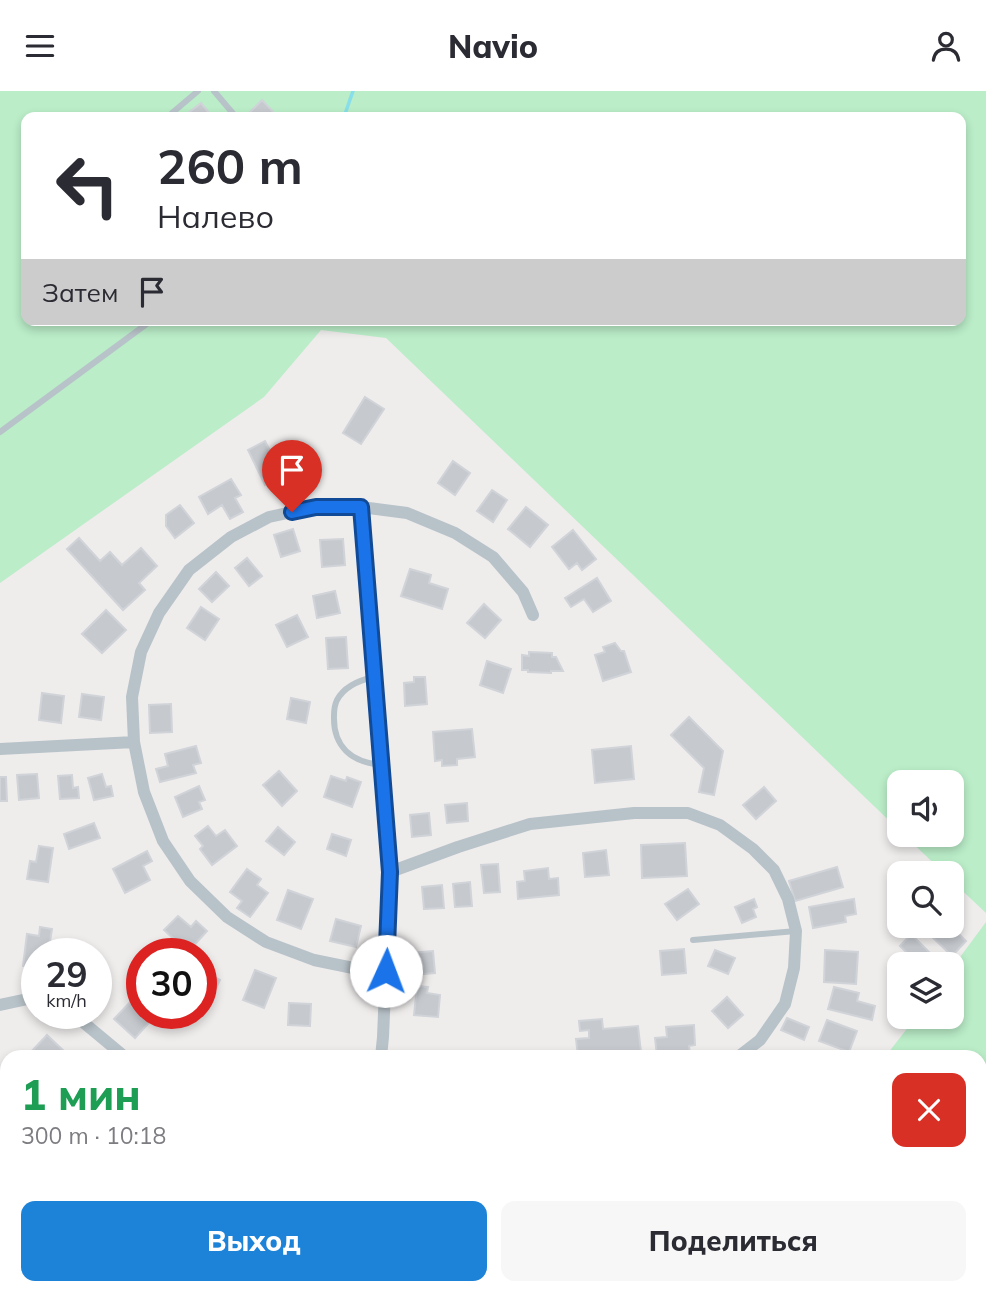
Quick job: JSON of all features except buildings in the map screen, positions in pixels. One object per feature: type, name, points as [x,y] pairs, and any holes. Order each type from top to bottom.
[{"type":"street","points":[[386,971],[358,969],[314,960],[266,942],[227,917],[190,881],[163,841],[144,792],[134,742],[132,697],[141,652],[159,613],[189,570],[232,537],[269,517],[316,507],[361,507],[407,513],[455,533],[493,557],[523,592],[533,615]]},
{"type":"street","points":[[361,507],[390,872],[382,1050]]},
{"type":"street","points":[[0,748],[134,742]]},
{"type":"street","points":[[390,872],[530,824],[635,813],[688,813],[720,825],[753,849],[774,870],[788,899],[796,931],[794,968],[785,1004],[760,1040],[747,1050]]},
{"type":"street","points":[[0,1005],[21,1000]]},
{"type":"street","points":[[91,1029],[117,1050]]},
{"type":"lane","points":[[173,112],[198,91]]},
{"type":"lane","points":[[214,91],[232,112]]},
{"type":"lane","points":[[0,432],[144,326]]},
{"type":"lane","points":[[374,677],[355,683],[337,699],[334,722],[341,747],[352,757],[381,765]]},
{"type":"lane","points":[[693,940],[796,931]]},
{"type":"green space","points":[[0,91],[986,91],[986,913],[964,892],[964,861],[931,861],[917,847],[964,847],[964,770],[887,770],[887,818],[386,338],[321,330],[264,397],[0,583]]},
{"type":"green space","points":[[986,922],[986,1050],[890,1050],[907,1029],[964,1029],[964,952]]},
{"type":"waterway","points":[[346,112],[353,91]]},
{"type":"route","points":[[292,512],[316,507],[361,507],[390,872],[386,971]]}]
